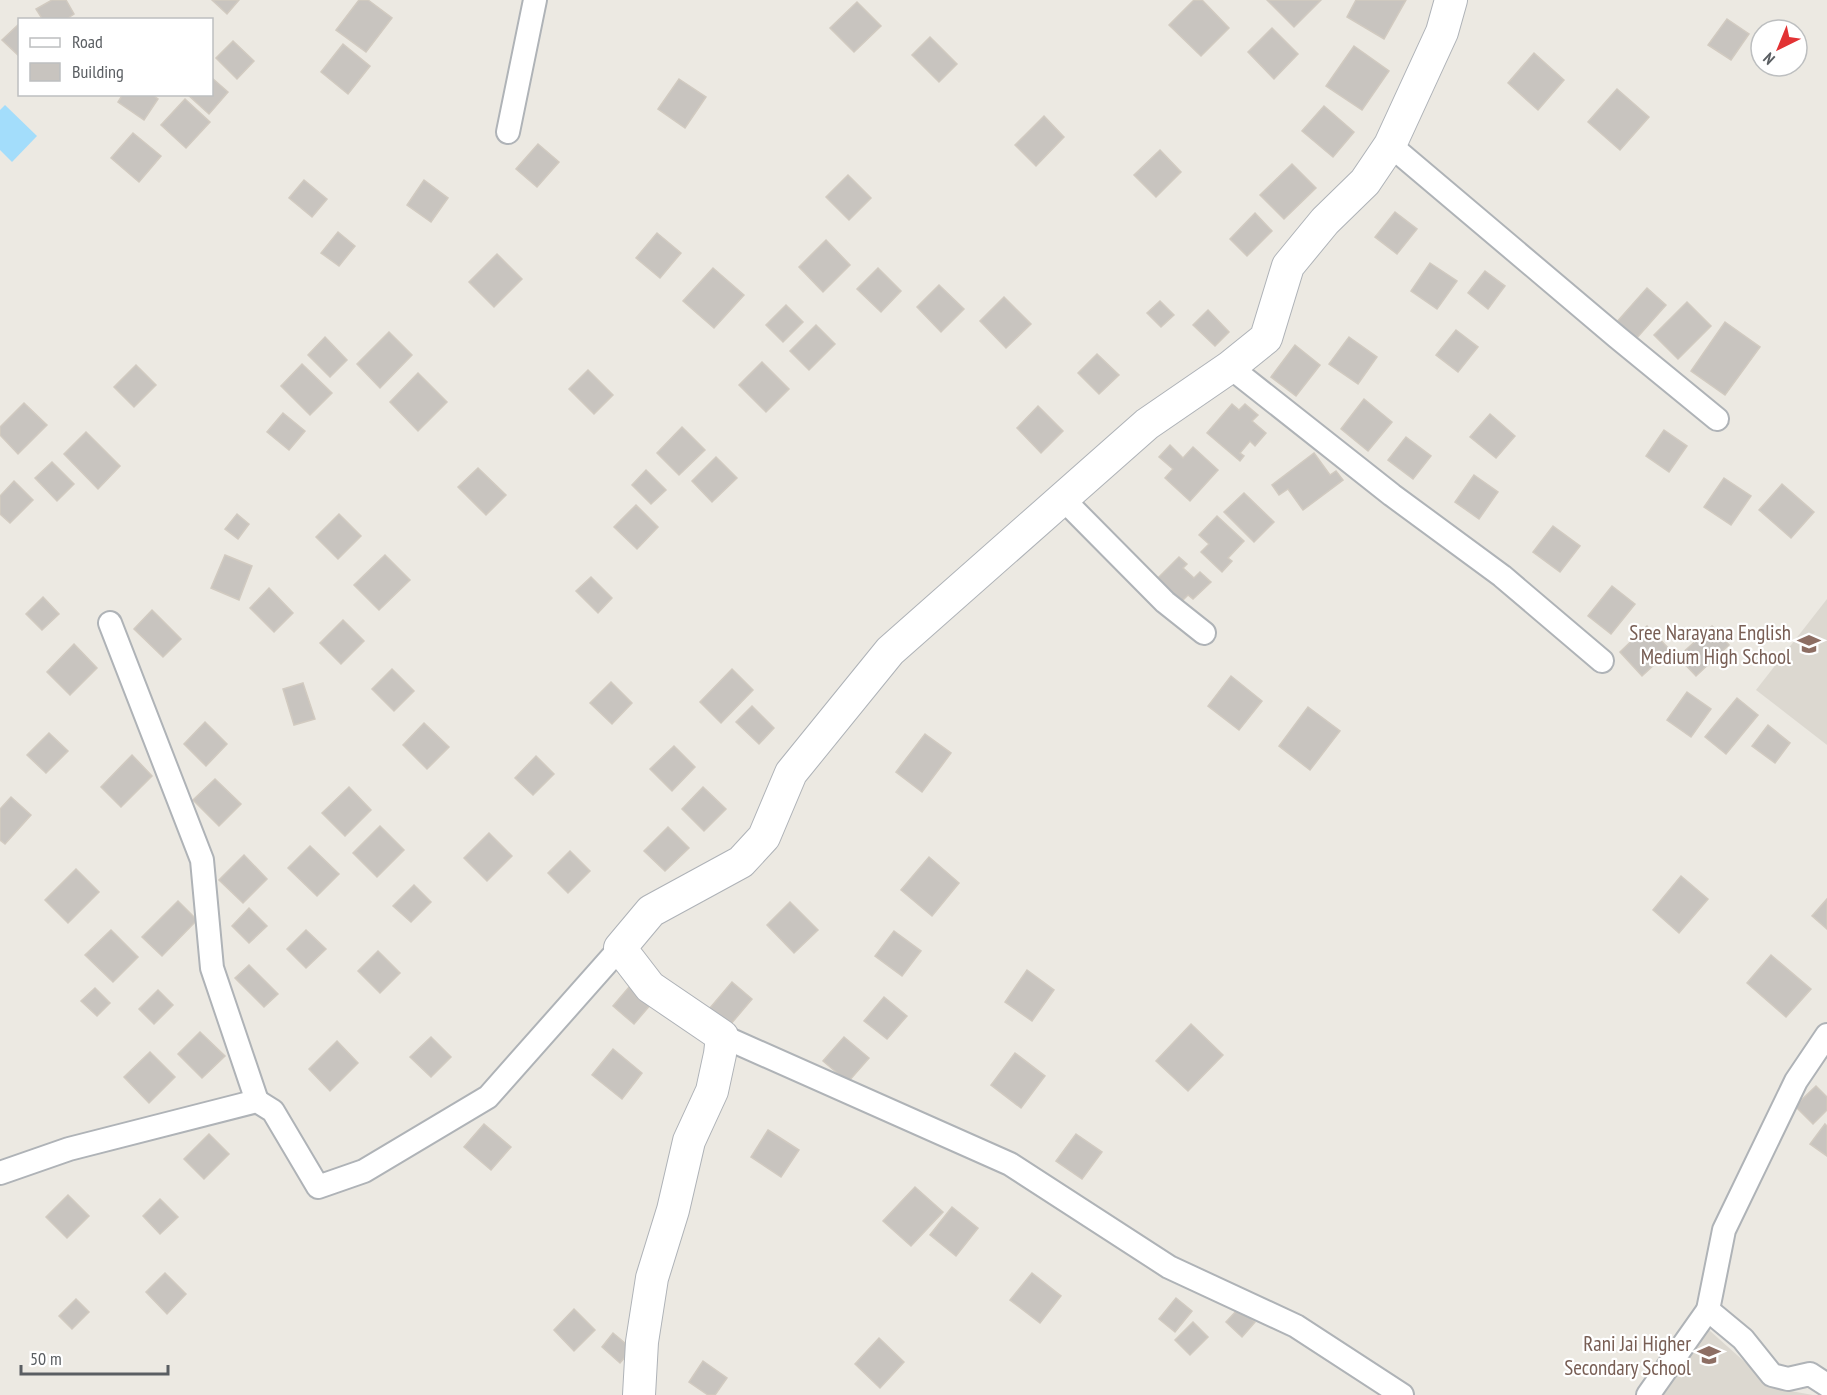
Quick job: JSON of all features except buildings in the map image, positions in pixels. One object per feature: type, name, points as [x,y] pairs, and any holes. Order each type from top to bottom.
[{"type":"street","points":[[508,132],[535,0]]},
{"type":"street","points":[[110,623],[202,861],[212,969],[256,1101],[273,1111],[318,1186],[364,1171],[488,1097],[651,911],[741,862],[764,837],[791,773],[890,651],[1147,424],[1230,367],[1266,338],[1288,266],[1325,221],[1365,182],[1390,145],[1442,32],[1451,0]]},
{"type":"street","points":[[1390,145],[1608,329],[1718,418]]},
{"type":"street","points":[[1230,367],[1392,495],[1502,576],[1602,661]]},
{"type":"street","points":[[1063,500],[1165,602],[1204,633]]},
{"type":"street","points":[[620,948],[650,987],[722,1035],[1010,1164],[1170,1267],[1296,1326],[1401,1395]]},
{"type":"street","points":[[639,1395],[642,1342],[652,1278],[673,1210],[688,1141],[712,1091],[722,1035]]},
{"type":"street","points":[[1648,1395],[1708,1310],[1724,1230],[1796,1081],[1827,1035]]},
{"type":"street","points":[[0,1173],[69,1149],[256,1101]]},
{"type":"street","points":[[1708,1310],[1743,1340],[1772,1375],[1788,1379],[1810,1374],[1827,1385]]},
{"type":"shaded area","name":"Sree Narayana English Medium High School","points":[[1827,599],[1827,745],[1756,690]]},
{"type":"shaded area","name":"Rani Jai Higher Secondary School","points":[[1700,1322],[1774,1388],[1813,1395],[1655,1395]]},
{"type":"water","points":[[5,105],[37,136],[12,162],[0,150],[0,110]]},
{"type":"place","name":"Sree Narayana English Medium High School","points":[[1809,644]]},
{"type":"place","name":"Rani Jai Higher Secondary School","points":[[1709,1355]]}]
